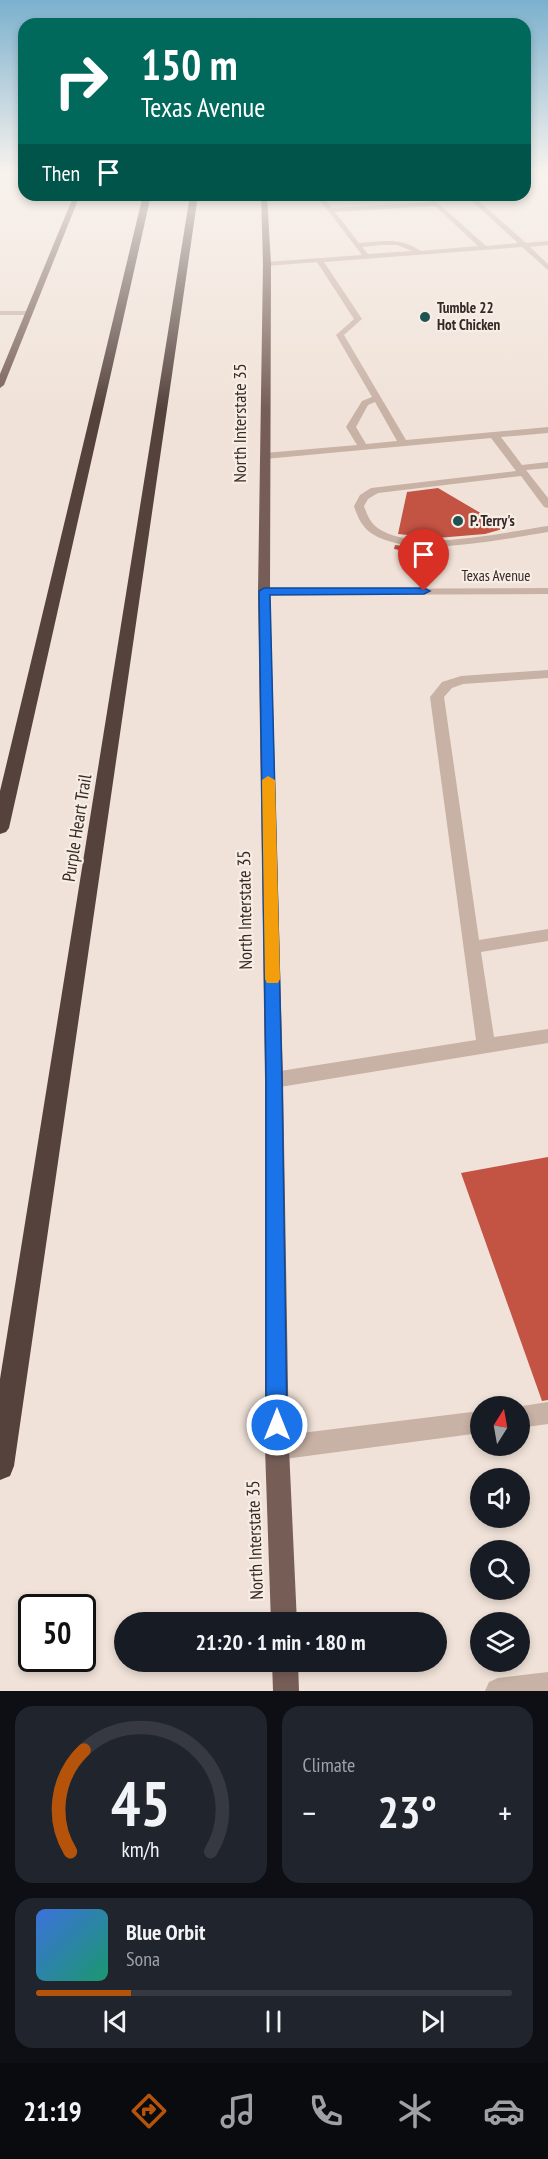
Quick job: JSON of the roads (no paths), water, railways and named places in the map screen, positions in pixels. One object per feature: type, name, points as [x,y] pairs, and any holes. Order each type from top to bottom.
[{"type":"highway","points":[[0,828],[134,251]]},
{"type":"highway","name":"Purple Heart Trail","points":[[0,1466],[187,251]]},
{"type":"main road","points":[[0,385],[54,251]]},
{"type":"main road","name":"North Interstate 35","points":[[266,251],[264,591],[274,1080],[277,1448],[284,1612]]},
{"type":"main road","points":[[285,1672],[286,1691]]},
{"type":"street","points":[[362,251],[366,256]]},
{"type":"street","points":[[267,264],[436,251]]},
{"type":"street","points":[[530,251],[548,268]]},
{"type":"street","points":[[319,260],[358,319],[340,335],[404,444]]},
{"type":"street","points":[[0,313],[29,313]]},
{"type":"street","points":[[364,448],[351,427],[365,403],[376,399]]},
{"type":"street","points":[[265,456],[548,430]]},
{"type":"street","points":[[494,435],[548,505]]},
{"type":"street","points":[[548,465],[521,471],[375,490],[364,497],[358,506],[375,532],[412,543],[442,543],[548,529]]},
{"type":"street","name":"Texas Avenue","points":[[264,591],[548,591]]},
{"type":"street","points":[[486,1046],[437,697],[447,686],[461,680],[548,674]]},
{"type":"street","points":[[472,947],[548,935]]},
{"type":"street","points":[[274,1080],[548,1036]]},
{"type":"street","points":[[530,1415],[548,1413]]},
{"type":"street","points":[[277,1448],[470,1423]]},
{"type":"street","points":[[498,1691],[548,1685]]},
{"type":"place","name":"Tumble 22 Hot Chicken","points":[[425,317]]},
{"type":"place","name":"P. Terry's","points":[[458,521]]}]
